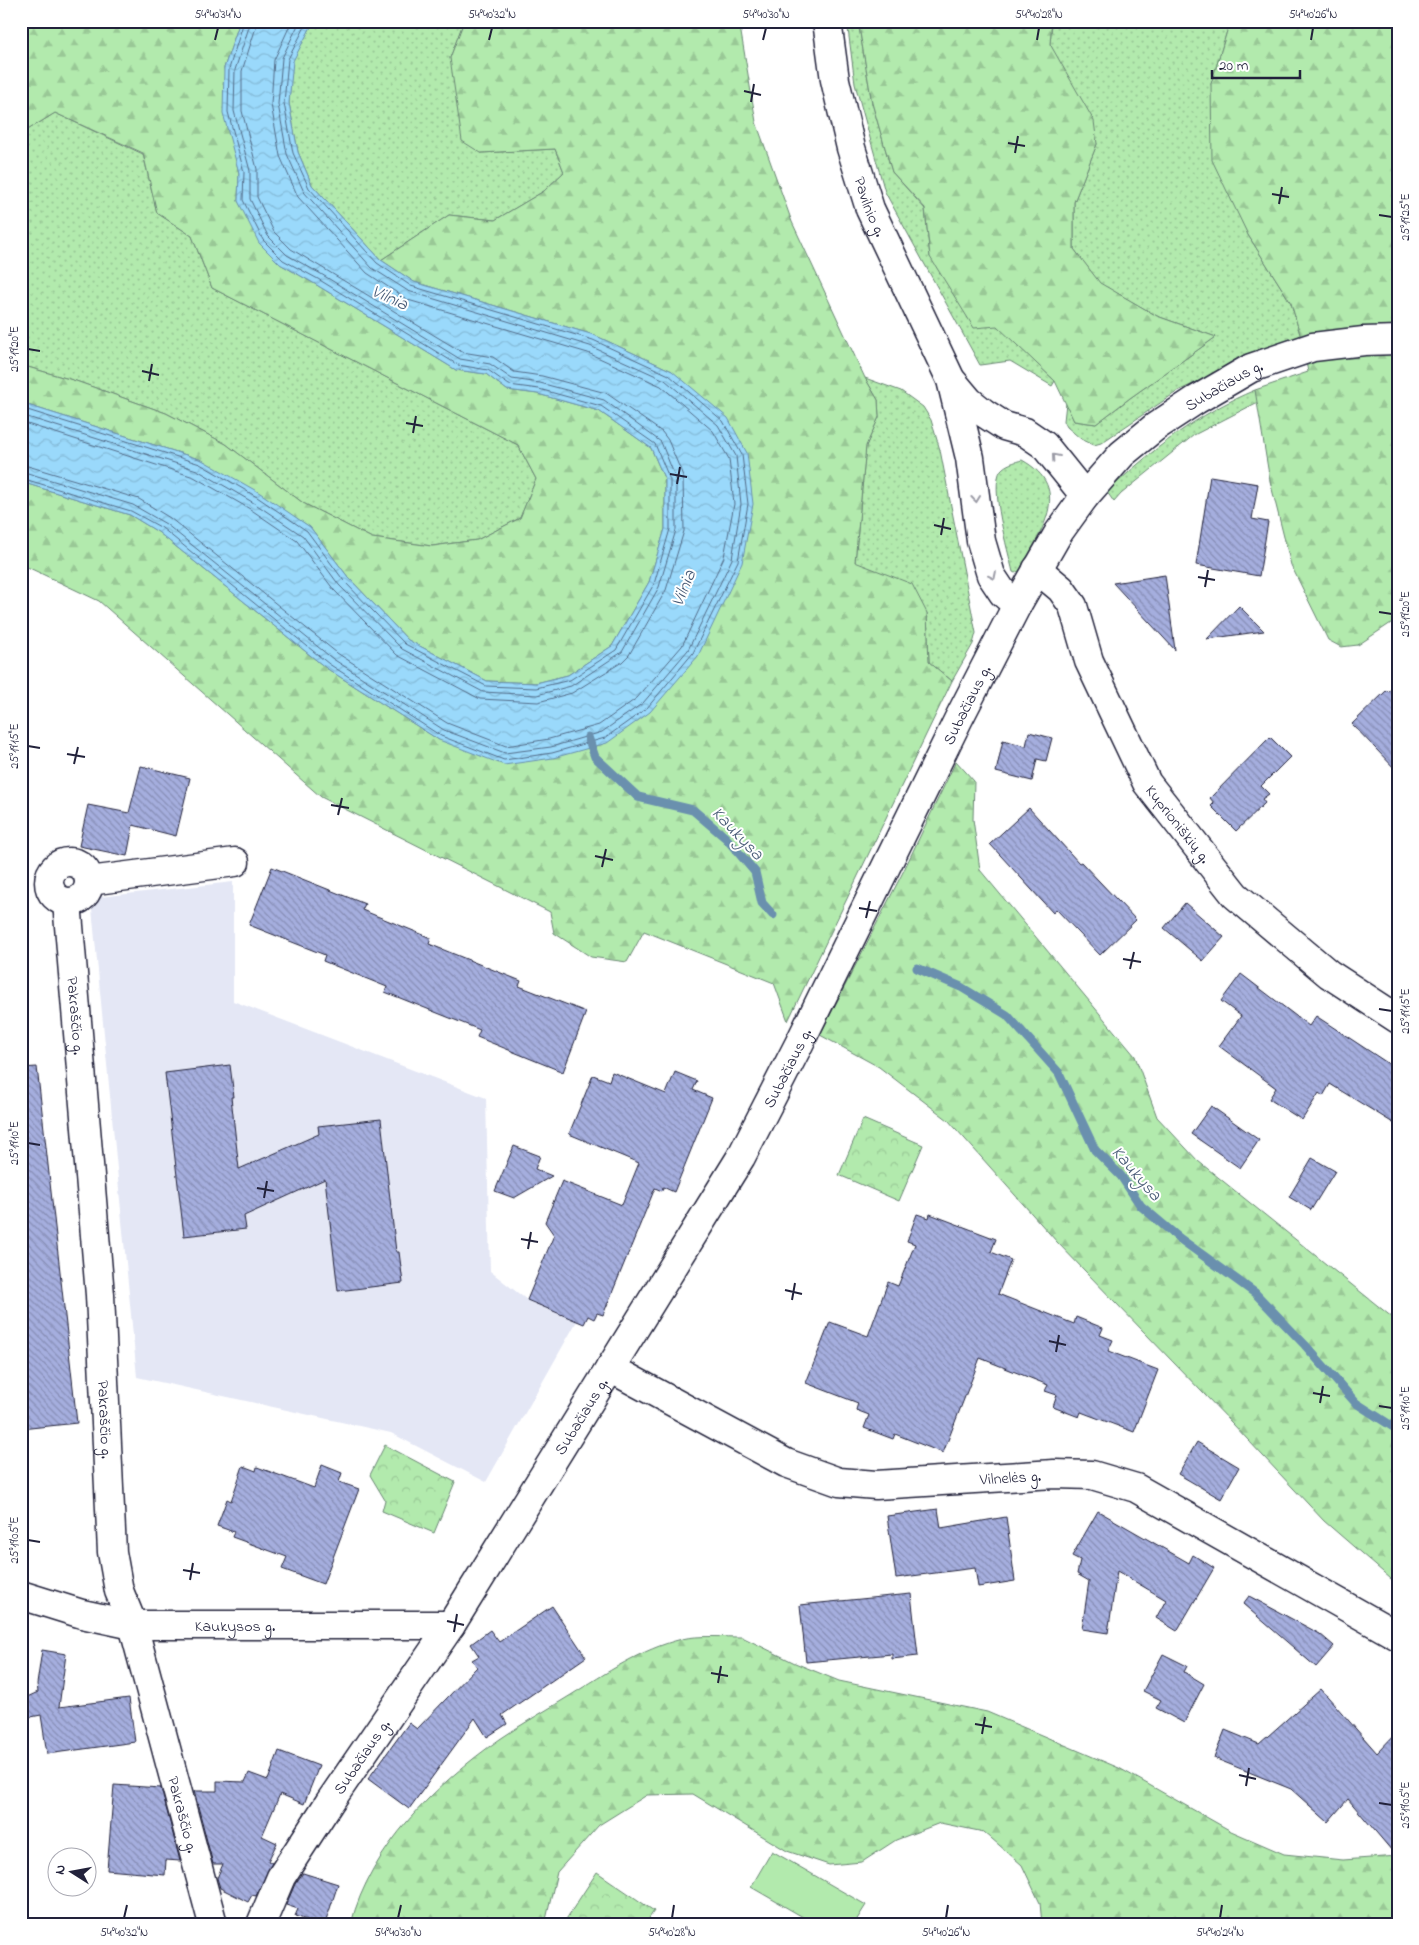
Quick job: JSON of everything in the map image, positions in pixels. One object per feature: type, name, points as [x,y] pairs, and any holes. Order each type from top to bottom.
[{"type":"street","name":"Pavilnio g.","points":[[827,21],[835,80],[851,148],[870,209],[951,380],[970,458],[981,541],[991,575],[1003,593],[1017,605]]},
{"type":"street","name":"Subačiaus g.","points":[[260,1924],[281,1877],[318,1819],[451,1625],[741,1157],[1017,605],[1059,532],[1085,496],[1122,454],[1156,427],[1196,400],[1251,368],[1313,347],[1364,341],[1398,340]]},
{"type":"street","name":"Pavilnio g.","points":[[951,380],[969,401],[984,413],[1004,426],[1025,432],[1044,445],[1085,496]]},
{"type":"street","points":[[970,458],[985,436],[1004,426]]},
{"type":"street","name":"Kuprioniškių g.","points":[[1036,569],[1061,589],[1073,606],[1089,661],[1147,783],[1235,895],[1329,974],[1398,1019]]},
{"type":"street","points":[[63,862],[77,863],[88,874],[89,881],[86,894],[81,899],[67,902],[53,895],[49,880],[51,872],[63,862]]},
{"type":"street","points":[[89,881],[236,862]]},
{"type":"street","name":"Pakraščio g.","points":[[67,902],[100,1295],[112,1552],[119,1591],[133,1625],[213,1924]]},
{"type":"street","name":"Vilnelės g.","points":[[610,1368],[786,1463],[839,1482],[876,1485],[1054,1474],[1092,1476],[1136,1488],[1398,1636]]},
{"type":"street","name":"Kaukysos g.","points":[[21,1595],[82,1614],[133,1625],[451,1625]]},
{"type":"shaded area","points":[[233,882],[233,1001],[486,1098],[490,1271],[527,1300],[577,1321],[486,1482],[391,1433],[137,1377],[91,898]]},
{"type":"green space","points":[[21,21],[240,21],[224,68],[233,147],[239,173],[238,201],[280,264],[456,370],[486,374],[507,390],[538,394],[599,411],[651,448],[665,480],[665,529],[649,582],[612,646],[568,675],[536,683],[487,681],[408,640],[348,577],[310,527],[202,460],[21,403],[21,365],[76,381],[166,413],[226,444],[303,503],[372,538],[432,546],[477,540],[520,518],[536,479],[518,445],[212,288],[192,236],[157,213],[143,153],[55,113],[21,134]]},
{"type":"green space","points":[[314,21],[464,21],[450,58],[481,153],[555,149],[564,172],[544,191],[495,220],[449,215],[381,260],[312,185],[298,152],[289,103],[292,61]]},
{"type":"green space","points":[[464,21],[739,21],[756,122],[792,222],[865,378],[878,400],[879,417],[866,446],[855,562],[912,584],[927,613],[929,662],[952,681],[788,1021],[774,983],[644,931],[627,962],[591,957],[554,933],[550,912],[321,797],[99,601],[21,564],[21,482],[130,515],[158,532],[326,668],[439,740],[698,656],[672,371],[594,335],[414,282],[381,260],[449,215],[495,220],[544,191],[564,172],[555,149],[481,153],[462,141],[450,58]]},
{"type":"green space","points":[[847,21],[858,21],[872,103],[892,172],[925,209],[930,257],[1055,381],[1052,386],[1010,361],[980,365],[885,192],[855,84]]},
{"type":"green space","points":[[858,21],[1052,21],[1050,44],[1094,121],[1097,144],[1074,202],[1074,249],[1100,283],[1157,316],[1216,337],[1096,424],[1074,421],[1055,381],[997,326],[974,328],[930,257],[925,208],[892,172],[872,103]]},
{"type":"green space","points":[[1052,21],[1230,21],[1211,84],[1248,235],[1291,303],[1302,341],[1261,352],[1178,391],[1101,443],[1094,445],[1081,439],[1067,427],[1064,421],[1066,403],[1074,421],[1096,424],[1216,337],[1157,316],[1099,283],[1074,249],[1074,202],[1097,144],[1050,44]]},
{"type":"green space","points":[[1230,21],[1398,21],[1398,614],[1391,623],[1358,645],[1341,647],[1328,640],[1291,565],[1270,481],[1255,390],[1308,372],[1302,341],[1291,303],[1248,235],[1212,160],[1211,84]]},
{"type":"green space","points":[[55,113],[143,154],[157,213],[192,236],[212,288],[518,445],[536,479],[520,518],[477,540],[432,546],[372,538],[303,503],[226,444],[166,413],[76,381],[21,365],[21,134]]},
{"type":"green space","points":[[865,378],[901,391],[923,407],[931,420],[940,450],[976,633],[973,644],[952,681],[929,662],[927,613],[855,562],[866,446],[879,417],[878,400]]},
{"type":"green space","points":[[1255,390],[1258,402],[1194,435],[1121,494],[1114,502],[1107,492],[1141,461],[1195,421]]},
{"type":"green space","points":[[1022,460],[1038,472],[1047,484],[1050,498],[1043,527],[1019,571],[1015,573],[1013,572],[1004,535],[997,490],[1001,470],[1008,465]]},
{"type":"green space","points":[[956,761],[974,781],[973,819],[980,870],[1135,1056],[1157,1117],[1198,1161],[1398,1322],[1398,1585],[1324,1521],[1057,1242],[948,1120],[879,1067],[820,1035],[903,872]]},
{"type":"green space","points":[[863,1119],[923,1145],[899,1201],[839,1175]]},
{"type":"green space","points":[[385,1445],[455,1482],[434,1533],[382,1511],[385,1500],[370,1475]]},
{"type":"green space","points":[[742,1637],[795,1663],[839,1681],[987,1712],[1119,1768],[1231,1831],[1284,1854],[1343,1860],[1398,1856],[1398,1924],[1042,1924],[1040,1903],[1022,1865],[984,1832],[940,1823],[896,1840],[862,1862],[829,1865],[787,1851],[693,1794],[647,1795],[599,1825],[557,1872],[545,1924],[351,1924],[360,1896],[373,1869],[390,1844],[430,1797],[476,1756],[526,1722],[638,1655],[682,1639]]},
{"type":"green space","points":[[772,1851],[866,1905],[854,1924],[815,1924],[751,1887]]},
{"type":"green space","points":[[597,1872],[654,1911],[645,1924],[563,1924]]},
{"type":"water","name":"Vilnia","points":[[240,21],[314,21],[293,61],[289,103],[298,152],[312,185],[381,260],[414,282],[594,335],[672,371],[728,418],[747,453],[753,504],[742,563],[698,656],[650,712],[607,743],[553,758],[504,765],[439,740],[326,668],[158,532],[130,515],[21,482],[21,403],[202,460],[260,493],[310,527],[348,577],[408,640],[487,681],[536,683],[568,675],[612,646],[649,582],[665,529],[665,480],[651,448],[599,411],[538,394],[507,390],[486,374],[456,370],[280,264],[259,243],[238,201],[239,173],[223,113],[224,68]]},
{"type":"building","points":[[1210,476],[1258,484],[1252,519],[1268,522],[1259,576],[1196,565]]},
{"type":"building","points":[[1165,575],[1175,650],[1113,583]]},
{"type":"building","points":[[1239,606],[1264,631],[1207,639]]},
{"type":"building","points":[[1398,683],[1398,772],[1352,724],[1387,690],[1388,692]]},
{"type":"building","points":[[1029,732],[1052,738],[1046,761],[1037,759],[1032,781],[996,772],[1003,740],[1026,746]]},
{"type":"building","points":[[1270,737],[1290,757],[1261,786],[1269,794],[1262,799],[1265,803],[1236,831],[1211,806],[1214,803],[1210,798]]},
{"type":"building","points":[[141,766],[190,778],[176,836],[133,825],[127,856],[79,846],[88,805],[129,813]]},
{"type":"building","points":[[1029,808],[1079,863],[1081,862],[1136,920],[1100,955],[1056,909],[1053,913],[990,844]]},
{"type":"building","points":[[272,867],[365,904],[362,910],[431,938],[429,944],[521,981],[519,986],[586,1012],[563,1072],[477,1037],[480,1030],[385,992],[387,987],[323,961],[325,955],[249,925]]},
{"type":"building","points":[[1185,903],[1224,937],[1203,961],[1164,928]]},
{"type":"building","points":[[1241,974],[1309,1026],[1316,1016],[1398,1070],[1398,1126],[1330,1084],[1323,1096],[1319,1093],[1302,1120],[1269,1099],[1276,1088],[1219,1046],[1241,1016],[1221,1001]]},
{"type":"building","points":[[230,1065],[234,1097],[231,1097],[239,1169],[319,1134],[318,1126],[381,1119],[396,1252],[399,1252],[403,1283],[338,1291],[325,1179],[244,1216],[246,1229],[184,1236],[165,1073]]},
{"type":"building","points":[[37,1067],[77,1423],[21,1429],[21,1068]]},
{"type":"building","points":[[612,1072],[666,1094],[675,1072],[697,1081],[693,1090],[712,1098],[674,1192],[663,1187],[662,1191],[655,1188],[603,1315],[597,1313],[594,1319],[588,1316],[584,1324],[527,1300],[554,1235],[545,1222],[562,1181],[622,1205],[639,1163],[569,1134],[593,1075],[609,1081]]},
{"type":"building","points":[[1211,1106],[1259,1140],[1240,1168],[1191,1134]]},
{"type":"building","points":[[514,1146],[540,1156],[535,1169],[552,1176],[514,1198],[495,1191]]},
{"type":"building","points":[[1312,1158],[1335,1171],[1311,1210],[1289,1197]]},
{"type":"building","points":[[917,1214],[929,1218],[930,1214],[996,1239],[991,1252],[1011,1260],[998,1294],[1074,1324],[1076,1317],[1103,1328],[1100,1335],[1113,1340],[1108,1351],[1158,1370],[1134,1432],[1081,1412],[1079,1417],[1053,1407],[1057,1395],[1045,1391],[1048,1385],[980,1358],[943,1453],[895,1434],[893,1439],[864,1428],[869,1415],[856,1410],[858,1403],[806,1383],[830,1322],[868,1336],[888,1282],[898,1286],[915,1244],[907,1241]]},
{"type":"building","points":[[1197,1442],[1239,1467],[1221,1499],[1178,1474]]},
{"type":"building","points":[[322,1465],[342,1473],[339,1482],[359,1489],[323,1584],[282,1569],[287,1557],[232,1537],[234,1532],[217,1526],[227,1499],[231,1501],[243,1466],[256,1471],[257,1467],[314,1488]]},
{"type":"building","points":[[938,1509],[941,1528],[1006,1517],[1015,1581],[978,1587],[975,1568],[896,1578],[887,1516]]},
{"type":"building","points":[[1098,1511],[1189,1563],[1193,1555],[1214,1568],[1177,1631],[1156,1618],[1166,1600],[1117,1571],[1108,1633],[1082,1629],[1089,1581],[1077,1574],[1080,1560],[1072,1556]]},
{"type":"building","points":[[911,1594],[918,1656],[892,1659],[892,1654],[806,1662],[800,1605]]},
{"type":"building","points":[[1249,1596],[1320,1634],[1334,1646],[1316,1667],[1243,1604]]},
{"type":"building","points":[[552,1606],[586,1657],[502,1715],[507,1724],[487,1737],[475,1718],[409,1809],[368,1779],[409,1723],[417,1729],[477,1667],[472,1660],[479,1656],[471,1644],[490,1630],[499,1642]]},
{"type":"building","points":[[42,1650],[66,1654],[59,1707],[129,1698],[135,1742],[47,1754],[41,1715],[26,1718],[25,1698],[38,1692],[37,1684]]},
{"type":"building","points":[[1163,1654],[1187,1666],[1184,1672],[1204,1684],[1184,1723],[1156,1708],[1161,1700],[1143,1691]]},
{"type":"building","points":[[1321,1689],[1377,1753],[1398,1731],[1398,1858],[1348,1799],[1328,1822],[1291,1789],[1214,1758],[1225,1730],[1259,1744]]},
{"type":"building","points":[[279,1751],[319,1766],[304,1804],[280,1794],[262,1836],[277,1843],[268,1861],[272,1863],[256,1896],[252,1895],[248,1902],[220,1888],[217,1878],[223,1864],[213,1864],[194,1791],[217,1791],[217,1781],[245,1782],[249,1773],[268,1780]]},
{"type":"building","points":[[114,1785],[161,1788],[180,1861],[166,1860],[165,1875],[107,1870]]},
{"type":"building","points":[[303,1873],[338,1884],[325,1924],[319,1924],[295,1916],[298,1909],[286,1905],[295,1884]]},
{"type":"waterway","name":"Kaukysa","points":[[588,737],[595,757],[638,797],[693,810],[726,838],[755,872],[762,903],[773,915]]},
{"type":"waterway","name":"Kaukysa","points":[[917,968],[961,987],[1007,1015],[1059,1073],[1095,1150],[1121,1176],[1141,1206],[1179,1238],[1255,1293],[1305,1345],[1356,1403],[1398,1430]]}]
